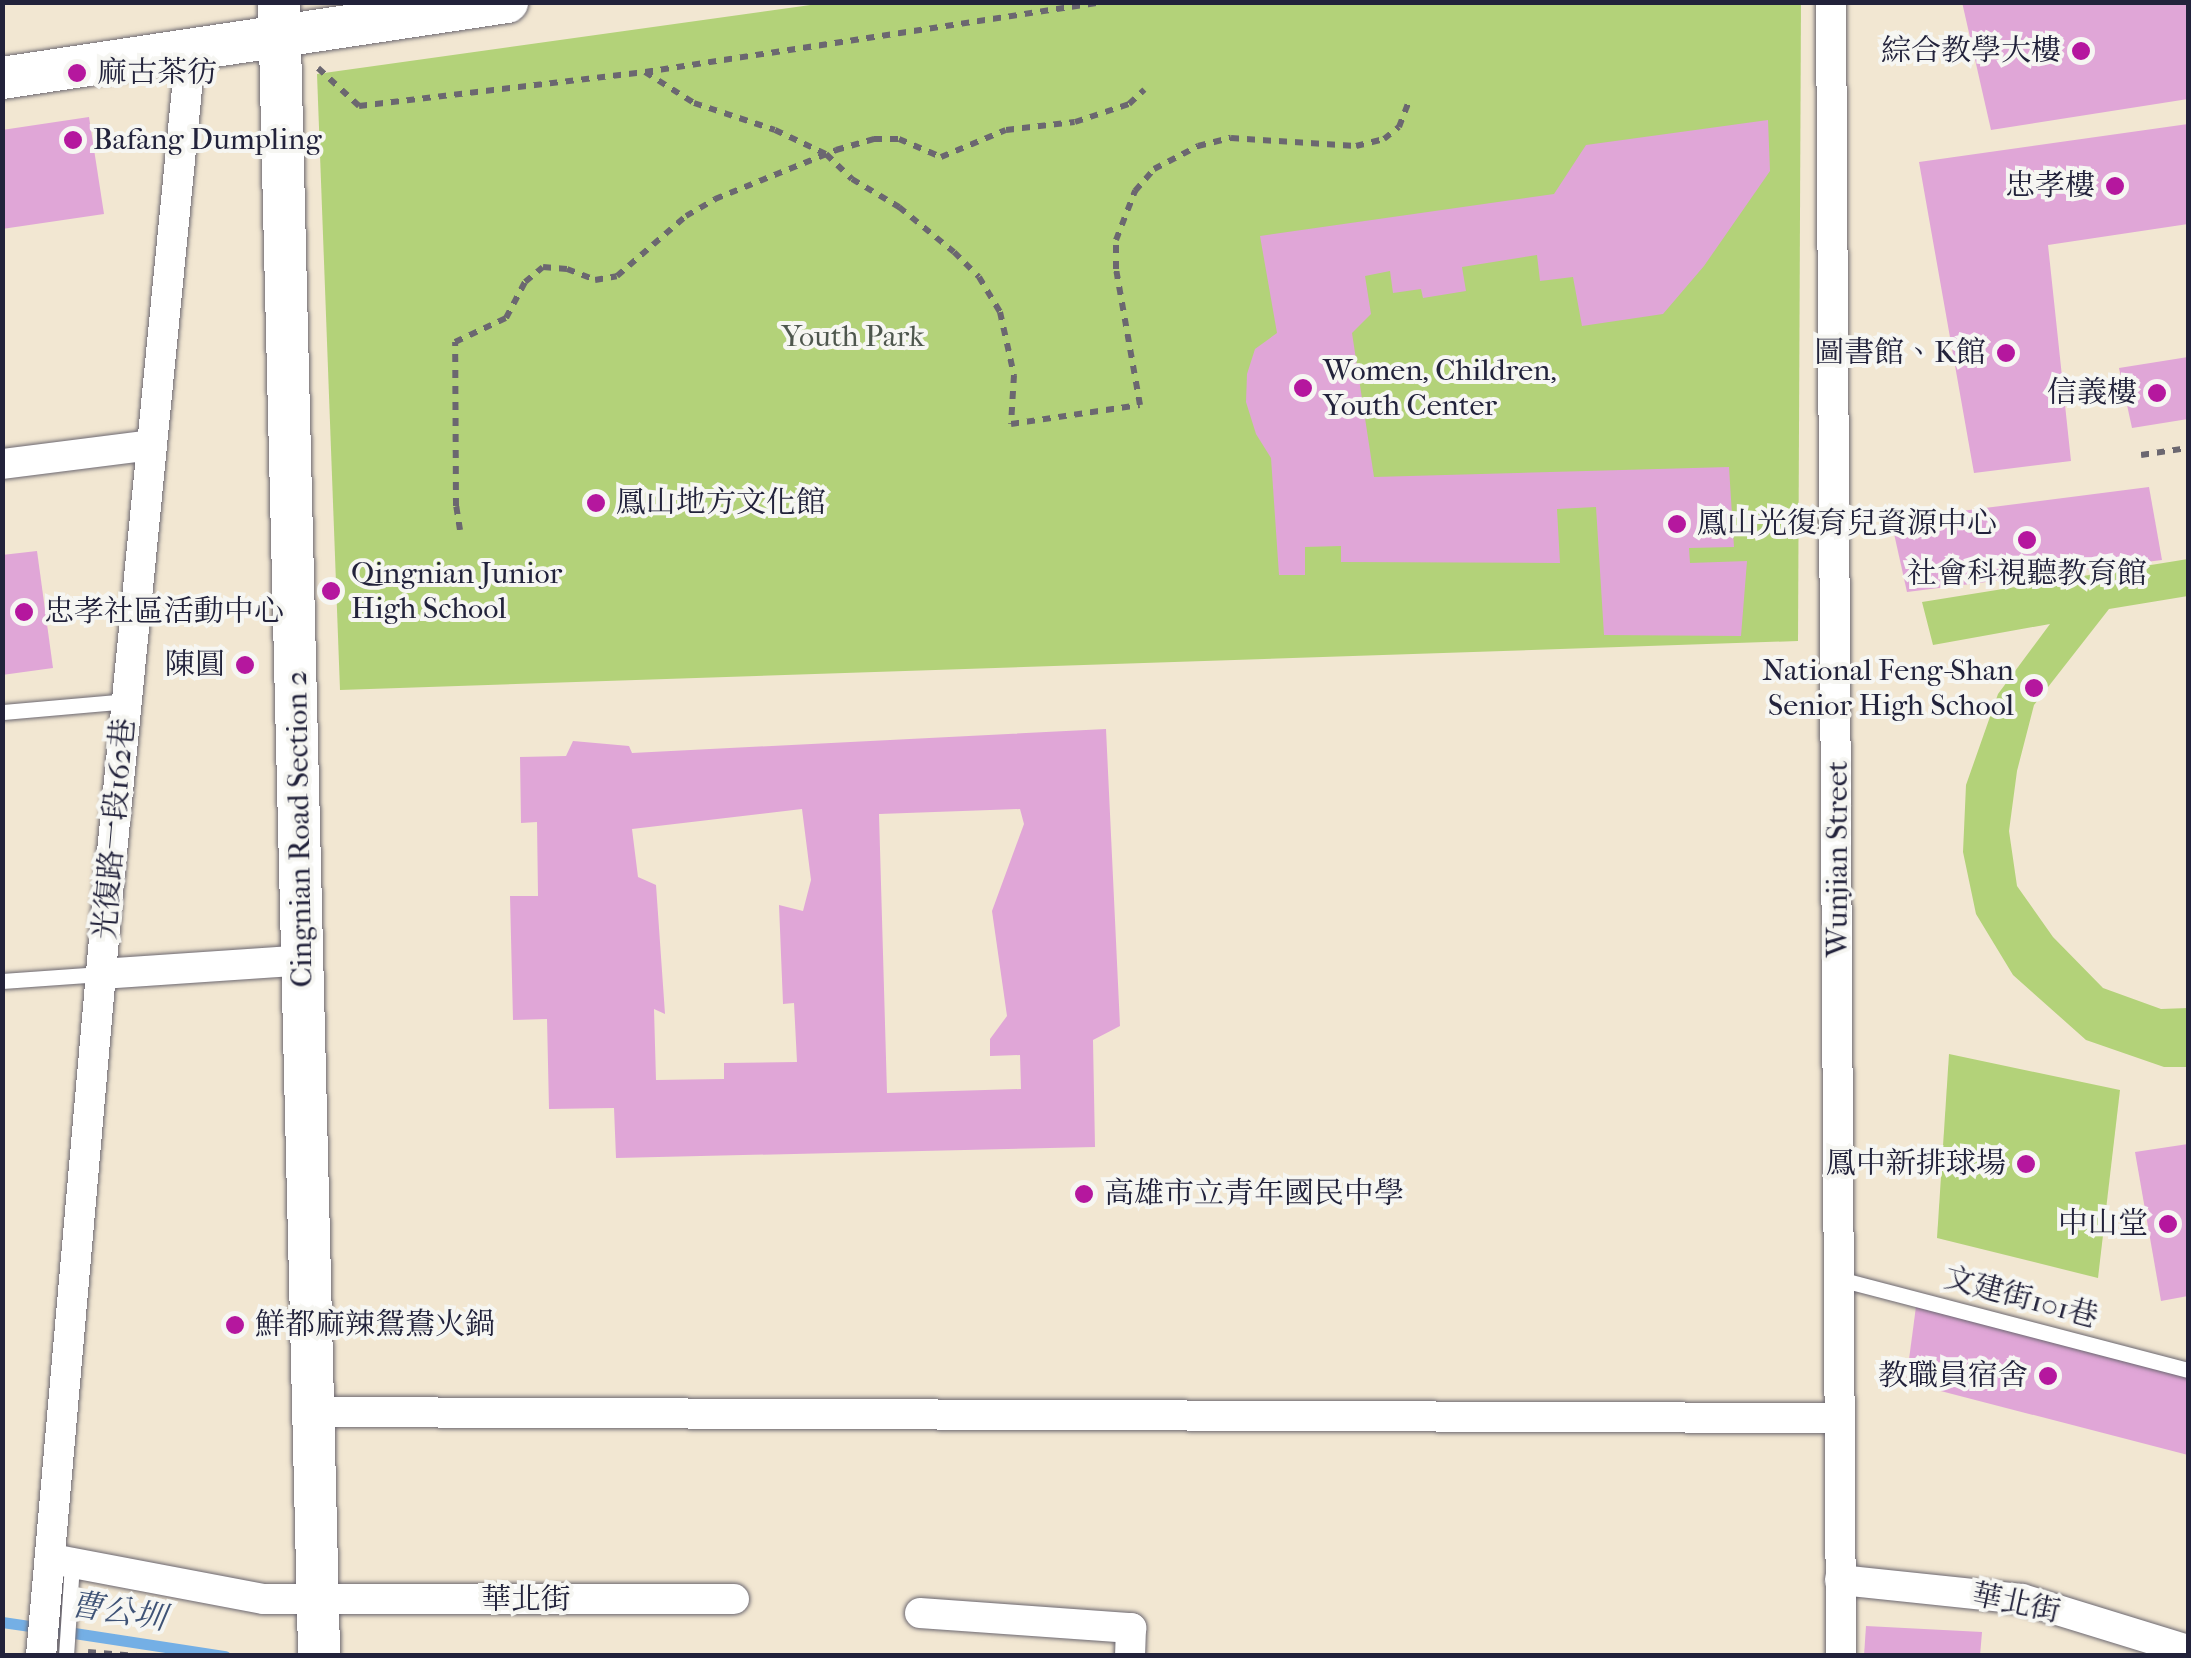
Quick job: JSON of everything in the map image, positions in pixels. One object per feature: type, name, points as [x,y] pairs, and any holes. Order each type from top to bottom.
[{"type":"street","points":[[2,78],[190,48],[280,18],[507,2]]},
{"type":"street","name":"Wunjian Street","points":[[1830,2],[1841,1656]]},
{"type":"street","name":"Cingnian Road Section 2","points":[[280,18],[319,1656]]},
{"type":"street","name":"光復路一段162巷","points":[[56,1651],[102,974],[190,48]]},
{"type":"street","points":[[2,464],[152,445]]},
{"type":"street","points":[[102,974],[304,960]]},
{"type":"street","points":[[313,1412],[1840,1418]]},
{"type":"street","name":"華北街","points":[[62,1561],[263,1599],[734,1599]]},
{"type":"street","name":"華北街","points":[[1840,1580],[2022,1599],[2188,1650]]},
{"type":"street","points":[[920,1613],[1131,1628],[1130,1656]]},
{"type":"lane","points":[[2,712],[127,701]]},
{"type":"lane","points":[[2,982],[102,974]]},
{"type":"lane","name":"文建街101巷","points":[[1839,1279],[2188,1370]]},
{"type":"path","points":[[280,18],[359,106],[646,72],[1100,2]]},
{"type":"path","points":[[646,72],[694,103],[775,130],[826,154],[852,180],[926,228],[980,277],[1000,312],[1006,334],[1014,375],[1011,424],[1140,405],[1116,268],[1116,240],[1135,191],[1154,169],[1198,146],[1231,138],[1356,146],[1384,138],[1399,127],[1408,103]]},
{"type":"path","points":[[460,530],[455,450],[456,342],[506,318],[525,282],[543,267],[567,269],[596,280],[617,276],[686,216],[714,198],[826,154],[874,139],[899,139],[942,157],[1006,130],[1075,122],[1129,104],[1144,90]]},
{"type":"path","points":[[2140,455],[2188,448]]},
{"type":"path","points":[[56,1651],[137,1656]]},
{"type":"green space","name":"Youth Park","points":[[832,2],[1801,3],[1798,641],[340,690],[317,74]]},
{"type":"green space","points":[[2188,559],[2188,596],[2109,609],[2034,705],[2017,771],[2009,831],[2017,886],[2053,937],[2103,988],[2161,1009],[2188,1008],[2188,1067],[2164,1067],[2086,1040],[2013,975],[1976,914],[1963,852],[1966,785],[1998,694],[2050,624],[1933,645],[1922,602]]},
{"type":"green space","name":"鳳中新排球場","points":[[1949,1054],[2120,1090],[2098,1278],[1937,1238]]},
{"type":"building","name":"綜合教學大樓","points":[[1962,2],[2188,2],[2188,99],[1991,130]]},
{"type":"building","points":[[89,117],[104,214],[2,229],[2,130]]},
{"type":"building","name":"Women, Children, Youth Center","points":[[1768,120],[1770,171],[1704,266],[1663,314],[1582,326],[1573,277],[1540,281],[1537,255],[1462,267],[1466,291],[1423,298],[1421,289],[1393,293],[1390,271],[1365,276],[1371,314],[1352,333],[1374,477],[1729,467],[1734,547],[1689,548],[1690,563],[1747,561],[1741,636],[1604,635],[1596,507],[1557,509],[1560,563],[1341,562],[1341,546],[1305,547],[1305,575],[1279,575],[1271,458],[1256,434],[1246,402],[1247,374],[1255,349],[1277,333],[1260,236],[1554,194],[1586,145]]},
{"type":"building","name":"圖書館、K館","points":[[2188,124],[2188,224],[2048,245],[2071,461],[1974,473],[1919,162]]},
{"type":"building","name":"信義樓","points":[[2188,357],[2188,419],[2132,428],[2119,368]]},
{"type":"building","name":"社會科視聽教育館","points":[[2149,487],[2162,560],[1907,592],[1891,520]]},
{"type":"building","name":"忠孝社區活動中心","points":[[37,551],[53,668],[2,675],[2,555]]},
{"type":"building","points":[[1106,729],[1120,1026],[1093,1040],[1095,1147],[616,1158],[614,1108],[549,1109],[547,1019],[513,1020],[510,896],[538,896],[537,822],[521,823],[520,757],[566,756],[573,741],[629,746],[632,753]],"holes":[[[802,809],[811,880],[803,911],[779,905],[783,1004],[794,1003],[797,1062],[724,1063],[724,1079],[656,1080],[654,1009],[665,1014],[656,885],[638,877],[632,829]],[[1020,809],[1024,824],[992,911],[1007,1016],[990,1039],[990,1056],[1020,1055],[1021,1089],[887,1093],[879,814]]]},
{"type":"building","name":"中山堂","points":[[2188,1144],[2188,1296],[2161,1301],[2135,1152]]},
{"type":"building","name":"教職員宿舍","points":[[1917,1299],[2188,1370],[2188,1455],[1906,1382]]},
{"type":"building","points":[[1866,1626],[1982,1632],[1980,1656],[1864,1656]]},
{"type":"waterway","name":"曹公圳","points":[[2,1622],[43,1628]]},
{"type":"waterway","name":"曹公圳","points":[[61,1631],[225,1656]]},
{"type":"place","name":"綜合教學大樓","points":[[2081,51]]},
{"type":"place","name":"麻古茶彷","points":[[77,73]]},
{"type":"place","name":"Bafang Dumpling","points":[[73,140]]},
{"type":"place","name":"忠孝樓","points":[[2115,186]]},
{"type":"place","name":"圖書館、K館","points":[[2006,353]]},
{"type":"place","name":"Women, Children, Youth Center","points":[[1303,388]]},
{"type":"place","name":"信義樓","points":[[2157,393]]},
{"type":"place","name":"鳳山地方文化館","points":[[596,503]]},
{"type":"place","name":"鳳山光復育兒資源中心","points":[[1677,524]]},
{"type":"place","name":"社會科視聽教育館","points":[[2027,540]]},
{"type":"place","name":"Qingnian Junior High School","points":[[331,591]]},
{"type":"place","name":"忠孝社區活動中心","points":[[24,612]]},
{"type":"place","name":"陳圓","points":[[245,665]]},
{"type":"place","name":"National Feng-Shan Senior High School","points":[[2034,688]]},
{"type":"place","name":"鳳中新排球場","points":[[2026,1164]]},
{"type":"place","name":"高雄市立青年國民中學","points":[[1084,1194]]},
{"type":"place","name":"中山堂","points":[[2168,1224]]},
{"type":"place","name":"鮮都麻辣鴛鴦火鍋","points":[[235,1325]]},
{"type":"place","name":"教職員宿舍","points":[[2048,1376]]}]
